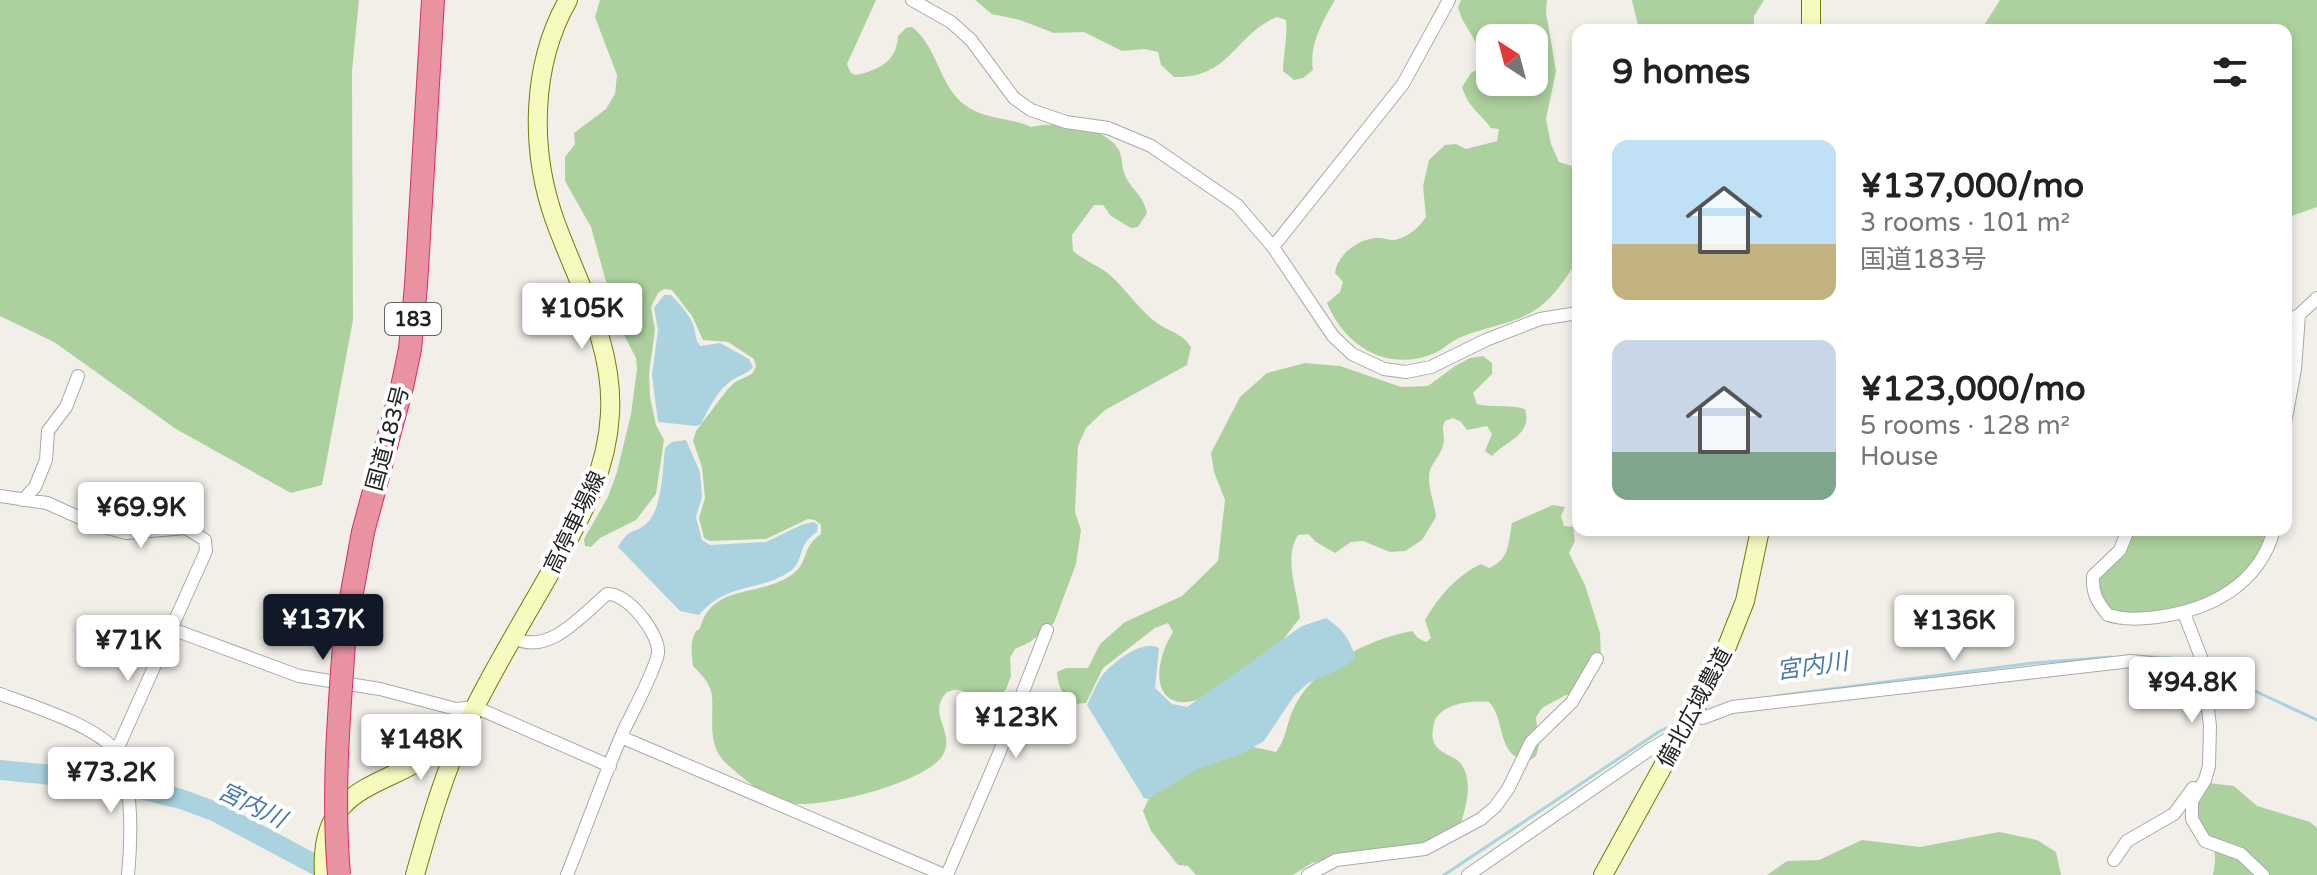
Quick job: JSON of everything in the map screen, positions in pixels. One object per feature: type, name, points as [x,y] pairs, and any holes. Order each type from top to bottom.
[{"type":"highway","name":"国道183号","points":[[339,875],[336,760],[345,631],[363,532],[410,349],[433,0]]},
{"type":"main road","name":"高停車場線","points":[[415,875],[452,756],[475,707],[584,511],[607,448],[610,411],[606,361],[588,299],[554,217],[541,170],[537,130],[546,51],[568,0]]},
{"type":"main road","points":[[1811,0],[1811,24]]},
{"type":"main road","name":"備北広域農道","points":[[1603,875],[1693,718],[1722,659],[1745,601],[1759,536]]},
{"type":"main road","name":"高停車場線","points":[[324,875],[327,830],[346,801],[431,755],[453,736],[475,707]]},
{"type":"street","points":[[912,0],[951,22],[971,40],[1014,98],[1031,110],[1066,122],[1108,128],[1151,146],[1237,205],[1273,247],[1333,336],[1352,354],[1384,369],[1406,372],[1431,367],[1486,340],[1540,319],[1572,314]]},
{"type":"street","points":[[1273,247],[1403,84],[1449,0]]},
{"type":"street","points":[[2292,385],[2295,369],[2292,318],[2317,298]]},
{"type":"street","points":[[23,500],[35,487],[46,460],[48,431],[66,407],[78,376]]},
{"type":"street","points":[[0,496],[47,503],[96,525],[126,533],[186,528],[205,540],[206,551],[116,752]]},
{"type":"street","points":[[2126,536],[2120,550],[2093,576],[2092,587],[2096,601],[2108,615],[2121,619],[2184,613],[2217,600],[2251,576],[2272,536]]},
{"type":"street","points":[[514,638],[525,643],[552,639],[607,594],[616,593],[624,598],[656,637],[658,655],[621,737],[567,875]]},
{"type":"street","points":[[2114,860],[2127,841],[2174,814],[2190,792],[2205,780],[2209,766],[2204,673],[2184,613]]},
{"type":"street","points":[[172,629],[299,676],[380,689],[456,709],[475,707],[610,766]]},
{"type":"street","points":[[621,737],[946,875],[998,756],[1047,630]]},
{"type":"street","points":[[1308,875],[1336,860],[1425,849],[1481,819],[1508,789],[1531,742],[1572,702],[1597,659]]},
{"type":"street","points":[[1468,875],[1693,718],[1732,707],[2131,661],[2204,673]]},
{"type":"street","points":[[0,694],[58,715],[96,735],[116,752],[125,776],[129,811],[131,844],[128,875]]},
{"type":"street","points":[[2200,785],[2191,811],[2205,841],[2241,854],[2263,875]]},
{"type":"green space","points":[[0,0],[359,0],[352,71],[353,320],[322,485],[291,493],[176,429],[54,342],[0,316]]},
{"type":"green space","points":[[600,0],[876,0],[847,64],[851,73],[864,73],[885,63],[894,52],[898,36],[906,28],[912,27],[928,45],[949,88],[972,110],[1031,127],[1079,127],[1112,142],[1119,150],[1128,180],[1145,207],[1147,213],[1138,227],[1131,228],[1111,216],[1103,205],[1094,205],[1072,235],[1073,251],[1110,275],[1153,320],[1185,339],[1191,347],[1187,365],[1105,410],[1086,428],[1078,446],[1075,512],[1081,530],[1076,564],[1054,623],[1030,642],[1015,649],[1010,658],[1011,676],[1006,689],[998,697],[980,701],[961,691],[951,690],[943,697],[939,711],[946,739],[943,755],[916,776],[894,785],[819,803],[784,802],[747,781],[716,750],[712,732],[711,692],[693,666],[694,635],[708,612],[728,596],[769,585],[794,573],[802,564],[810,544],[821,534],[821,525],[808,519],[766,539],[710,541],[704,538],[699,518],[705,498],[702,467],[693,441],[696,431],[727,390],[735,382],[752,374],[756,366],[754,359],[728,342],[703,340],[692,316],[672,290],[664,289],[658,293],[651,307],[655,330],[649,373],[650,397],[656,425],[664,440],[656,494],[636,520],[600,538],[591,547],[585,546],[584,539],[608,497],[617,472],[631,414],[637,369],[636,358],[624,335],[591,227],[565,181],[565,157],[575,144],[574,133],[606,109],[615,94],[617,75],[595,17]]},
{"type":"green space","points":[[975,0],[1335,0],[1315,43],[1313,70],[1303,78],[1294,80],[1283,71],[1286,20],[1277,17],[1251,34],[1220,64],[1208,71],[1174,77],[1161,65],[1158,52],[1145,49],[1122,51],[1084,32],[1054,33],[1020,20],[992,14]]},
{"type":"green space","points":[[1461,0],[1547,0],[1546,12],[1556,71],[1546,119],[1551,144],[1559,162],[1572,166],[1572,268],[1547,301],[1523,317],[1461,337],[1435,353],[1401,360],[1385,358],[1370,352],[1345,332],[1327,303],[1340,292],[1343,282],[1335,273],[1340,260],[1362,241],[1400,239],[1420,224],[1426,217],[1423,186],[1429,160],[1445,145],[1456,144],[1466,149],[1497,141],[1499,129],[1491,128],[1474,109],[1462,87],[1471,73],[1476,70],[1476,96],[1548,96],[1548,24],[1476,24],[1476,44],[1458,7]]},
{"type":"green space","points":[[1632,0],[1764,0],[1754,16],[1754,24],[1638,24]]},
{"type":"green space","points":[[2000,0],[2317,0],[2317,207],[2292,216],[2292,24],[1985,24]]},
{"type":"green space","points":[[1483,356],[1492,363],[1492,374],[1473,393],[1477,404],[1525,409],[1525,425],[1517,437],[1492,456],[1485,451],[1492,434],[1487,426],[1467,430],[1453,418],[1445,421],[1443,445],[1429,475],[1436,517],[1422,540],[1405,551],[1390,552],[1363,541],[1351,542],[1335,553],[1308,534],[1298,535],[1292,565],[1300,618],[1273,651],[1212,694],[1193,701],[1178,702],[1168,697],[1162,688],[1159,677],[1161,662],[1173,632],[1168,623],[1155,628],[1103,668],[1086,703],[1073,704],[1066,697],[1057,672],[1066,668],[1088,668],[1100,644],[1125,622],[1182,596],[1218,561],[1225,500],[1214,472],[1211,453],[1240,397],[1267,373],[1305,363],[1340,366],[1401,387],[1428,386],[1455,366],[1470,358]]},
{"type":"green space","points":[[1553,505],[1565,507],[1561,516],[1564,526],[1572,527],[1575,541],[1569,553],[1585,585],[1600,633],[1601,657],[1589,688],[1579,694],[1566,695],[1542,708],[1536,717],[1539,745],[1536,756],[1526,763],[1509,750],[1489,702],[1455,705],[1435,720],[1432,735],[1436,746],[1460,763],[1466,774],[1468,793],[1461,824],[1417,848],[1312,863],[1293,875],[1196,875],[1188,866],[1178,865],[1151,831],[1143,811],[1151,794],[1190,769],[1249,746],[1276,752],[1301,696],[1326,669],[1342,658],[1377,641],[1412,631],[1426,642],[1431,638],[1425,620],[1436,603],[1464,574],[1481,564],[1489,568],[1501,560],[1507,550],[1512,523]]},
{"type":"green space","points":[[2128,536],[2266,536],[2261,551],[2236,583],[2203,603],[2138,615],[2109,610],[2100,602],[2097,583]]},
{"type":"green space","points":[[2209,783],[2234,786],[2257,806],[2310,822],[2317,828],[2317,875],[2213,875],[2214,852],[2197,812],[2196,795]]},
{"type":"green space","points":[[1999,832],[2037,840],[2056,852],[2061,875],[1767,875],[1787,861],[1819,860],[1862,840],[1920,847]]},
{"type":"water","points":[[664,295],[671,295],[688,314],[700,346],[720,343],[749,359],[753,367],[722,390],[701,424],[696,426],[658,422],[652,375],[658,330],[654,308]]},
{"type":"water","points":[[686,440],[700,472],[702,497],[696,517],[702,540],[710,545],[766,542],[801,525],[814,522],[818,525],[817,532],[810,537],[789,572],[766,583],[720,597],[699,615],[680,611],[618,547],[629,533],[647,523],[656,509],[665,448],[672,442]]},
{"type":"water","points":[[1326,618],[1345,636],[1356,659],[1308,683],[1294,696],[1264,741],[1241,754],[1195,770],[1148,799],[1144,798],[1087,705],[1107,670],[1139,648],[1159,648],[1155,688],[1172,704],[1187,707],[1302,626]]},
{"type":"waterway","name":"宮内川","points":[[2134,656],[2170,658],[2197,666]]},
{"type":"waterway","name":"宮内川","points":[[1777,696],[2033,663],[2111,657]]},
{"type":"waterway","name":"宮内川","points":[[2208,669],[2317,720]]},
{"type":"waterway","name":"宮内川","points":[[1444,875],[1660,731],[1677,723]]},
{"type":"waterway","name":"宮内川","points":[[0,770],[52,775],[127,789],[132,787],[181,799],[216,812],[335,875]]}]
